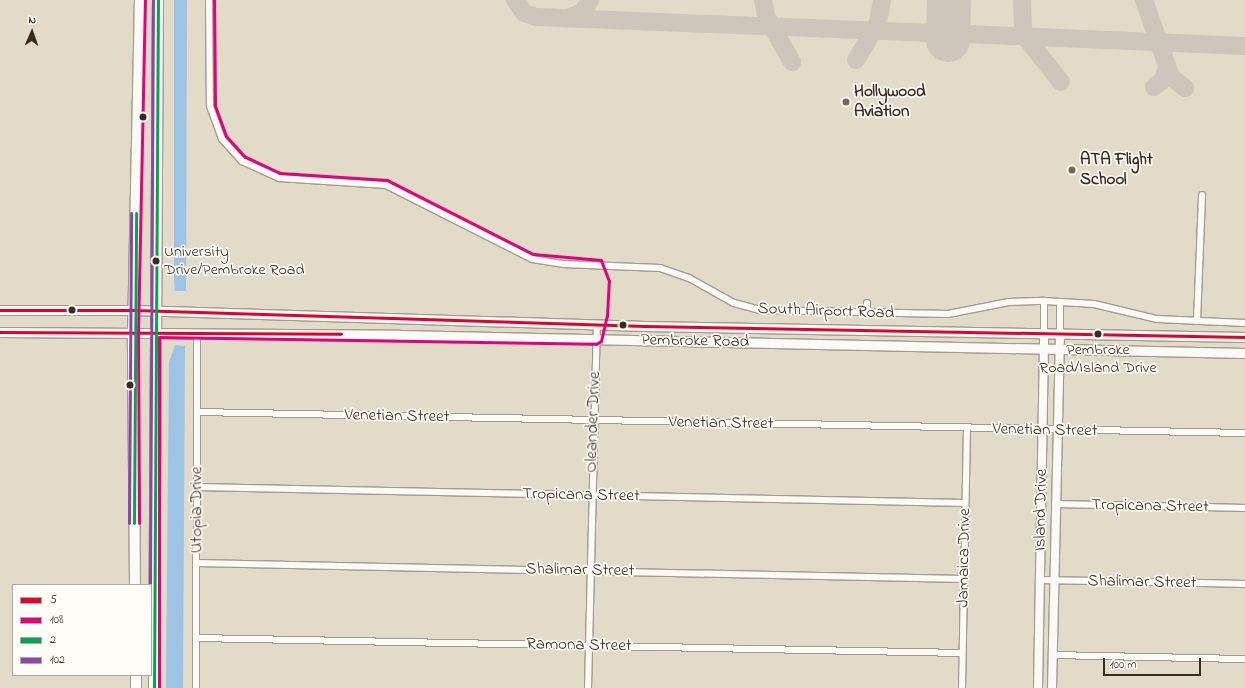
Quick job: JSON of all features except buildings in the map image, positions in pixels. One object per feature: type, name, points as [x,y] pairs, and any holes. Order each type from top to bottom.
[{"type":"main road","points":[[135,584],[133,332],[140,0]]},
{"type":"main road","points":[[154,688],[152,652],[158,0]]},
{"type":"main road","name":"Pembroke Road","points":[[0,310],[155,310],[597,324],[1060,332],[1245,337]]},
{"type":"main road","name":"Pembroke Road","points":[[0,332],[154,332],[596,339],[1245,353]]},
{"type":"main road","points":[[134,544],[139,554],[141,584]]},
{"type":"main road","points":[[136,676],[136,688]]},
{"type":"street","name":"South Airport Road","points":[[209,0],[210,106],[218,131],[233,153],[257,171],[279,178],[368,182],[395,188],[540,261],[660,268],[754,309],[948,314],[1009,302],[1044,301],[1094,304],[1146,318],[1245,323]]},
{"type":"street","points":[[1197,321],[1202,195]]},
{"type":"street","points":[[1044,301],[1044,332]]},
{"type":"street","points":[[1060,302],[1060,332]]},
{"type":"street","points":[[866,313],[867,303]]},
{"type":"street","name":"Oleander Drive","points":[[588,688],[589,570],[597,324]]},
{"type":"street","name":"Island Drive","points":[[1038,688],[1044,332]]},
{"type":"street","name":"Island Drive","points":[[1052,688],[1060,332]]},
{"type":"street","name":"Utopia Drive","points":[[196,688],[198,412],[197,333]]},
{"type":"street","name":"Venetian Street","points":[[198,412],[967,429],[1058,429],[1245,433]]},
{"type":"street","name":"Jamaica Drive","points":[[962,688],[967,429]]},
{"type":"street","name":"Tropicana Street","points":[[197,487],[965,503]]},
{"type":"street","name":"Tropicana Street","points":[[1055,504],[1245,508]]},
{"type":"street","name":"Shalimar Street","points":[[197,563],[964,579]]},
{"type":"street","name":"Shalimar Street","points":[[1040,580],[1245,584]]},
{"type":"street","name":"Ramona Street","points":[[196,638],[962,654]]},
{"type":"street","points":[[1052,655],[1245,659]]},
{"type":"water","points":[[174,0],[187,0],[186,291],[175,291],[174,281]]},
{"type":"water","points":[[175,345],[185,346],[183,688],[166,688],[169,362]]},
{"type":"taxiway","points":[[515,0],[524,13],[536,17],[926,33],[942,27],[949,15]]},
{"type":"taxiway","points":[[568,18],[583,12],[590,0]]},
{"type":"taxiway","points":[[763,0],[766,16],[792,62]]},
{"type":"taxiway","points":[[856,60],[878,23],[882,0]]},
{"type":"taxiway","points":[[1022,0],[1023,34],[1061,82]]},
{"type":"taxiway","points":[[1144,0],[1171,77],[1185,88]]},
{"type":"taxiway","points":[[949,15],[954,27],[968,34],[1245,46]]},
{"type":"taxiway","points":[[1154,87],[1163,80],[1167,67]]},
{"type":"runway","points":[[948,40],[949,0]]},
{"type":"transit line","name":"108","points":[[139,523],[138,332],[145,0]]},
{"type":"transit line","name":"102","points":[[150,584],[153,0]]},
{"type":"transit line","name":"2","points":[[154,688],[158,0]]},
{"type":"transit line","name":"108","points":[[159,688],[159,337],[596,344],[601,341],[607,316],[609,281],[601,260],[533,254],[387,180],[280,173],[245,157],[226,136],[215,105],[214,0]]},
{"type":"transit line","name":"102","points":[[129,523],[131,213]]},
{"type":"transit line","name":"2","points":[[134,523],[136,213]]},
{"type":"transit line","name":"5","points":[[0,310],[134,310],[645,326],[1245,337]]},
{"type":"transit line","name":"5","points":[[0,332],[341,334]]},
{"type":"place","name":"Hollywood Aviation","points":[[846,102]]},
{"type":"place","name":"ATA Flight School","points":[[1072,170]]},
{"type":"place","name":"University Drive/Pembroke Road","points":[[156,261]]},
{"type":"place","name":"Pembroke Road/Island Drive","points":[[1098,334]]}]
